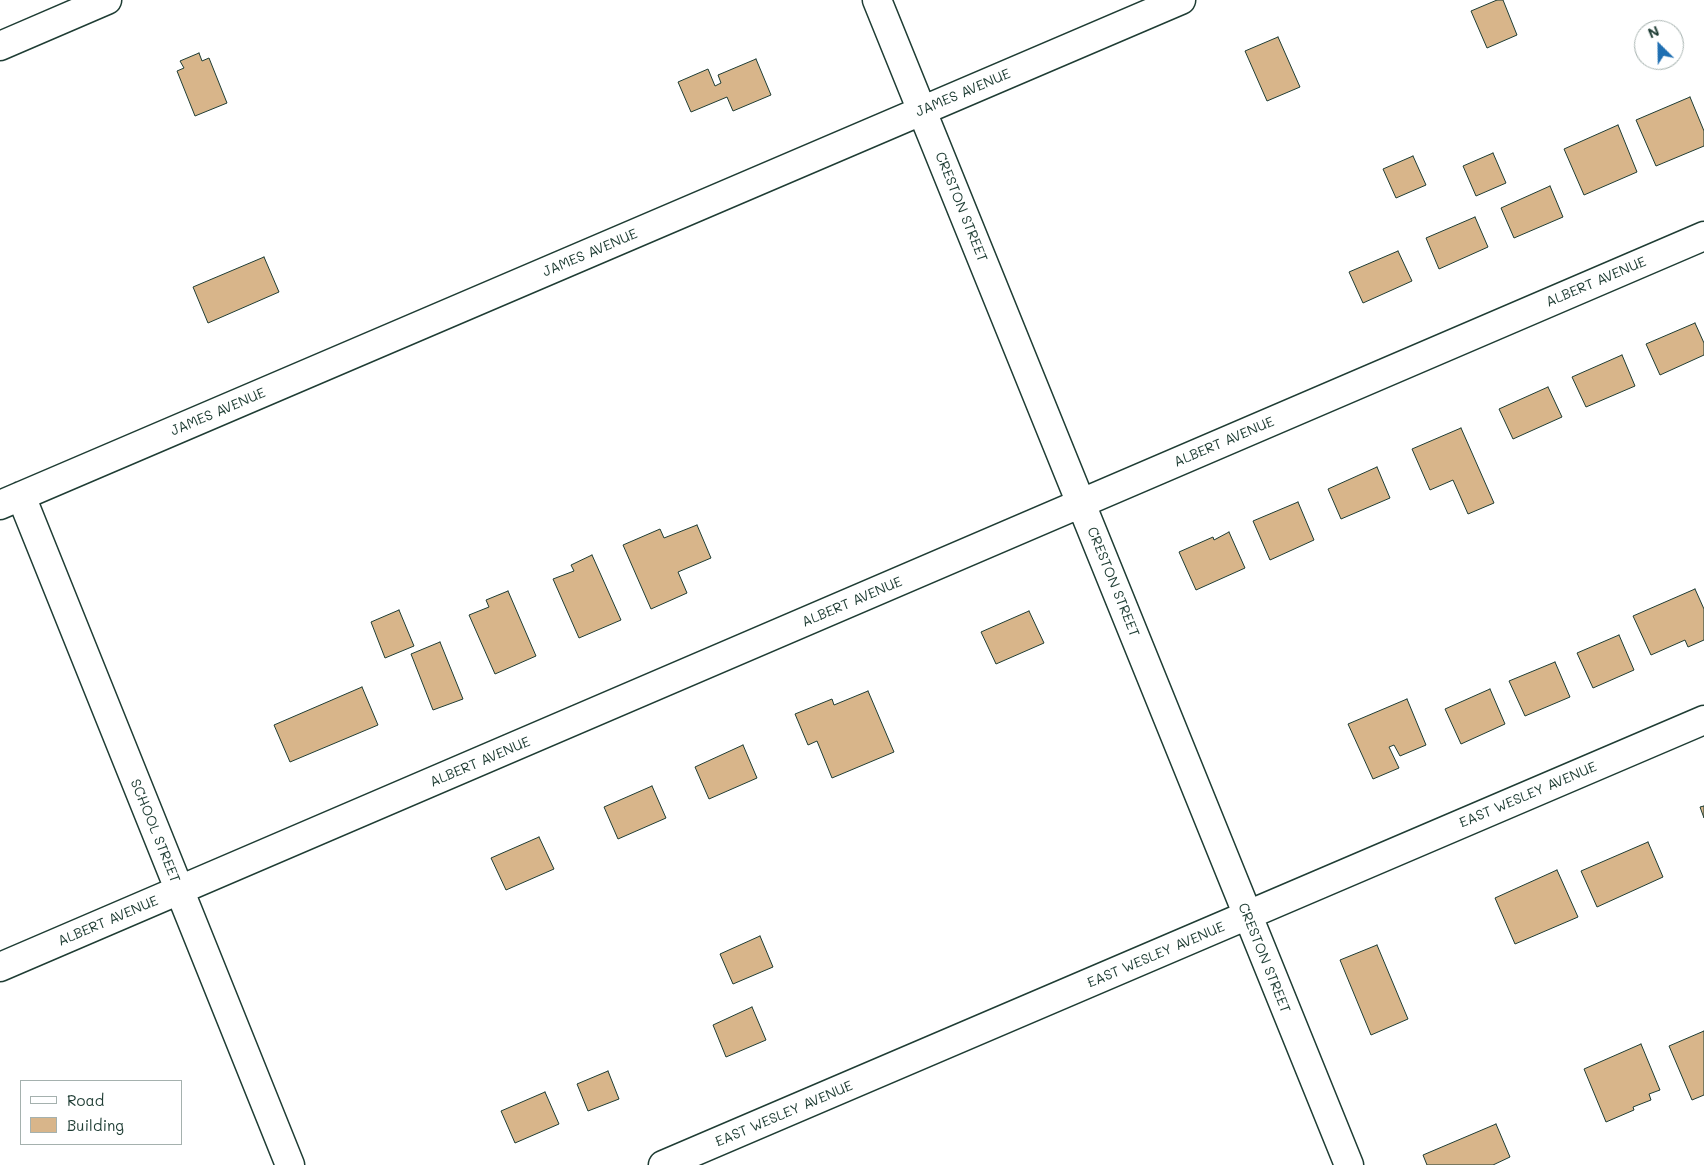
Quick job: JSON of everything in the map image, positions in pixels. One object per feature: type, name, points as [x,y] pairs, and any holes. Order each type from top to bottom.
[{"type":"street","points":[[0,46],[107,0]]},
{"type":"street","name":"CRESTON STREET","points":[[877,0],[1348,1165]]},
{"type":"street","name":"JAMES AVENUE","points":[[10,501],[1181,0]]},
{"type":"street","name":"ALBERT AVENUE","points":[[0,967],[1704,236]]},
{"type":"street","name":"SCHOOL STREET","points":[[10,501],[180,890],[290,1165]]},
{"type":"street","name":"EAST WESLEY AVENUE","points":[[663,1165],[1704,720]]},
{"type":"building","points":[[1497,0],[1503,0],[1517,35],[1487,48],[1471,11]]},
{"type":"building","points":[[1278,37],[1300,87],[1267,101],[1245,51]]},
{"type":"building","points":[[199,53],[202,61],[209,58],[227,103],[195,116],[177,71],[184,68],[180,61]]},
{"type":"building","points":[[756,59],[771,95],[733,111],[727,97],[691,112],[678,82],[708,69],[715,86],[721,83],[718,75]]},
{"type":"building","points":[[1690,97],[1704,131],[1704,146],[1656,166],[1636,120]]},
{"type":"building","points":[[1618,125],[1637,172],[1584,195],[1564,149]]},
{"type":"building","points":[[1493,153],[1506,183],[1476,196],[1463,166]]},
{"type":"building","points":[[1413,156],[1426,185],[1396,198],[1383,169]]},
{"type":"building","points":[[1550,186],[1563,217],[1514,238],[1501,208]]},
{"type":"building","points":[[1475,217],[1488,247],[1439,269],[1426,238]]},
{"type":"building","points":[[1398,251],[1412,281],[1363,303],[1349,272]]},
{"type":"building","points":[[264,257],[279,292],[208,323],[193,287]]},
{"type":"building","points":[[1695,323],[1704,343],[1704,355],[1660,375],[1646,344]]},
{"type":"building","points":[[1622,355],[1635,386],[1586,407],[1572,377]]},
{"type":"building","points":[[1548,387],[1562,417],[1513,439],[1499,409]]},
{"type":"building","points":[[1461,428],[1494,503],[1468,514],[1453,480],[1430,490],[1412,449]]},
{"type":"building","points":[[1377,467],[1390,498],[1341,519],[1328,489]]},
{"type":"building","points":[[1298,502],[1314,540],[1270,560],[1253,521]]},
{"type":"building","points":[[697,525],[711,558],[678,572],[687,593],[651,609],[623,545],[660,529],[664,538]]},
{"type":"building","points":[[1229,532],[1245,568],[1196,590],[1179,552],[1213,537],[1214,540]]},
{"type":"building","points":[[592,555],[621,620],[579,638],[553,579],[574,571],[571,565]]},
{"type":"building","points":[[1695,589],[1704,609],[1704,640],[1688,647],[1685,640],[1651,655],[1633,616]]},
{"type":"building","points":[[508,591],[536,656],[495,674],[469,615],[489,607],[486,600]]},
{"type":"building","points":[[399,610],[414,646],[385,658],[371,622]]},
{"type":"building","points":[[1029,611],[1044,643],[996,664],[981,632]]},
{"type":"building","points":[[1619,635],[1634,670],[1593,688],[1577,653]]},
{"type":"building","points":[[440,642],[463,699],[433,710],[411,654]]},
{"type":"building","points":[[1555,662],[1570,697],[1525,716],[1509,681]]},
{"type":"building","points":[[362,687],[378,725],[290,762],[274,725]]},
{"type":"building","points":[[1490,689],[1505,724],[1461,744],[1445,709]]},
{"type":"building","points":[[868,691],[894,752],[832,778],[817,741],[808,745],[795,714],[832,699],[834,705]]},
{"type":"building","points":[[1407,699],[1426,745],[1400,756],[1394,745],[1389,747],[1399,768],[1373,779],[1348,724]]},
{"type":"building","points":[[743,745],[757,778],[709,799],[695,767]]},
{"type":"building","points":[[652,786],[666,818],[618,839],[604,807]]},
{"type":"building","points":[[1704,806],[1704,818],[1700,807]]},
{"type":"building","points":[[539,837],[554,869],[506,890],[491,858]]},
{"type":"building","points":[[1648,842],[1663,877],[1597,907],[1581,871]]},
{"type":"building","points":[[1557,870],[1578,917],[1515,944],[1495,898]]},
{"type":"building","points":[[760,936],[773,967],[733,984],[720,954]]},
{"type":"building","points":[[1377,945],[1408,1019],[1371,1035],[1340,960]]},
{"type":"building","points":[[752,1007],[766,1040],[726,1057],[713,1025]]},
{"type":"building","points":[[1704,1031],[1704,1095],[1692,1100],[1669,1046]]},
{"type":"building","points":[[1641,1044],[1660,1090],[1649,1094],[1651,1100],[1633,1107],[1634,1110],[1606,1122],[1584,1069]]},
{"type":"building","points":[[608,1071],[619,1099],[588,1111],[577,1084]]},
{"type":"building","points":[[545,1092],[559,1124],[515,1143],[501,1111]]},
{"type":"building","points":[[1496,1124],[1510,1157],[1493,1165],[1427,1165],[1423,1155]]}]
